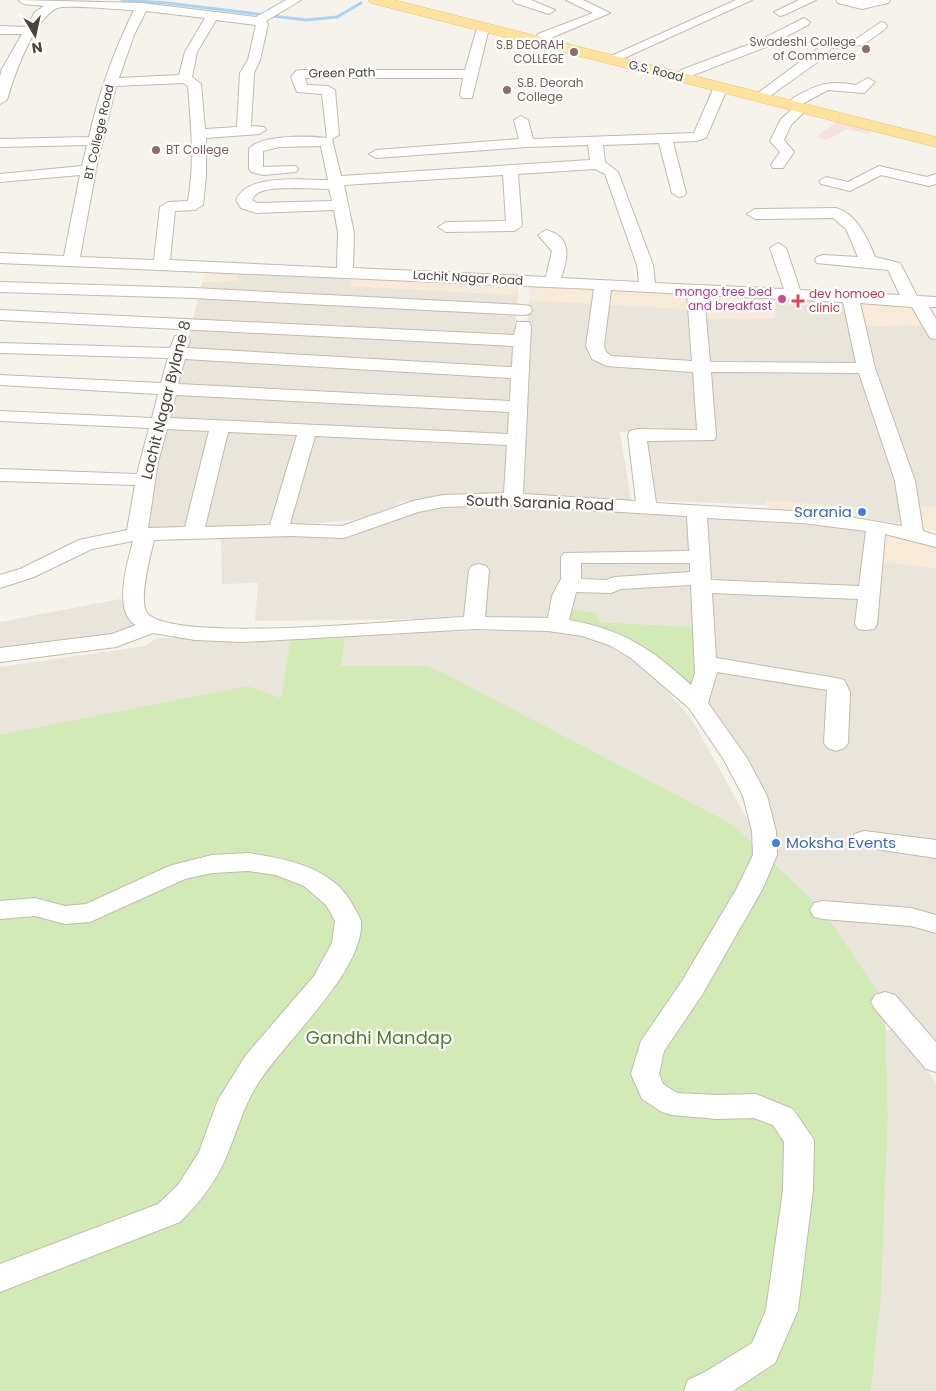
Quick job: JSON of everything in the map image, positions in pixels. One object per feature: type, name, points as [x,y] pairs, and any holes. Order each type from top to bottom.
[{"type":"main road","name":"G.S. Road","points":[[376,0],[721,87],[936,136]]},
{"type":"main road","name":"G.S. Road","points":[[397,0],[765,93],[936,142]]},
{"type":"street","points":[[24,0],[142,7],[258,21],[295,0]]},
{"type":"street","points":[[172,0],[275,12]]},
{"type":"street","points":[[519,0],[549,10]]},
{"type":"street","points":[[542,37],[604,13],[572,0]]},
{"type":"street","points":[[617,56],[746,0]]},
{"type":"street","points":[[780,12],[810,0]]},
{"type":"street","points":[[842,0],[862,5],[884,0]]},
{"type":"street","points":[[0,100],[9,69],[39,16],[56,2]]},
{"type":"street","name":"BT College Road","points":[[70,261],[110,82],[127,34],[142,7]]},
{"type":"street","points":[[185,79],[191,52],[213,15]]},
{"type":"street","points":[[197,134],[244,131],[247,72],[254,60],[262,24],[258,21]]},
{"type":"street","points":[[686,74],[762,44],[804,22]]},
{"type":"street","points":[[765,93],[810,62],[827,45],[859,42],[881,26]]},
{"type":"street","points":[[467,95],[470,74],[483,28]]},
{"type":"street","points":[[0,30],[31,31]]},
{"type":"street","name":"Green Path","points":[[244,131],[331,131],[328,90],[302,89],[298,77],[301,74],[470,74]]},
{"type":"street","points":[[110,82],[185,79],[194,84],[199,187],[195,205],[168,207],[161,264]]},
{"type":"street","points":[[778,165],[787,152],[777,141],[779,132],[799,104],[821,86],[831,85],[859,90],[868,82]]},
{"type":"street","points":[[376,154],[527,143],[664,139],[701,135],[721,87]]},
{"type":"street","points":[[521,120],[527,143]]},
{"type":"street","points":[[664,139],[679,193]]},
{"type":"street","points":[[0,144],[97,141]]},
{"type":"street","points":[[595,141],[598,164]]},
{"type":"street","points":[[292,169],[263,171],[256,169],[256,149],[260,146],[290,143],[327,142],[346,233],[345,272]]},
{"type":"street","points":[[290,143],[293,207]]},
{"type":"street","points":[[341,205],[256,208],[246,205],[244,200],[247,193],[253,189],[598,164],[611,172],[645,265],[648,288]]},
{"type":"street","points":[[0,178],[90,170]]},
{"type":"street","points":[[826,181],[850,187],[879,170],[929,182],[936,178]]},
{"type":"street","points":[[446,227],[514,226],[510,171]]},
{"type":"street","points":[[755,214],[836,213],[844,216],[862,243],[868,261],[872,262]]},
{"type":"street","points":[[546,235],[559,244],[561,250],[552,282]]},
{"type":"street","points":[[778,248],[794,296]]},
{"type":"street","name":"Lachit Nagar Road","points":[[0,258],[345,272],[936,302]]},
{"type":"street","points":[[823,260],[872,262],[894,266],[936,334]]},
{"type":"street","name":"Lachit Nagar Bylane 8","points":[[150,627],[138,618],[134,596],[146,480],[159,422],[200,266]]},
{"type":"street","points":[[513,500],[525,281]]},
{"type":"street","points":[[603,285],[595,346],[598,355],[607,361],[702,367],[866,368]]},
{"type":"street","points":[[0,287],[193,293],[524,310]]},
{"type":"street","points":[[647,507],[637,435],[708,436],[695,290]]},
{"type":"street","points":[[851,299],[866,368],[905,481],[913,534]]},
{"type":"street","points":[[0,315],[522,340]]},
{"type":"street","points":[[0,348],[178,353],[520,373]]},
{"type":"street","points":[[0,380],[518,407]]},
{"type":"street","points":[[0,416],[516,440]]},
{"type":"street","points":[[194,532],[220,425]]},
{"type":"street","points":[[278,531],[308,429]]},
{"type":"street","points":[[0,475],[146,480]]},
{"type":"street","name":"South Sarania Road","points":[[0,582],[27,573],[86,544],[140,533],[344,532],[413,507],[443,501],[513,500],[800,516],[876,527],[913,534],[936,541]]},
{"type":"street","points":[[697,511],[706,673],[697,703]]},
{"type":"street","points":[[866,624],[876,527]]},
{"type":"street","points":[[558,626],[563,596],[571,579],[571,557],[700,574],[869,592]]},
{"type":"street","points":[[474,623],[479,570]]},
{"type":"street","points":[[569,585],[610,587],[615,582],[700,574]]},
{"type":"street","points":[[0,655],[116,640],[137,634],[150,627],[192,635],[232,635],[406,628],[474,623],[558,626],[617,640],[648,659],[697,703],[735,758],[755,796],[764,831],[765,854],[750,888],[697,980],[651,1048],[645,1074],[652,1090],[672,1104],[717,1107],[756,1106],[783,1117],[799,1140],[798,1190],[782,1310],[764,1353],[717,1383],[700,1391]]},
{"type":"street","points":[[705,663],[836,685],[838,692],[836,742]]},
{"type":"street","points":[[864,840],[936,849]]},
{"type":"street","points":[[0,910],[35,907],[65,916],[90,913],[178,872],[212,864],[249,862],[280,867],[314,880],[336,899],[348,921],[346,943],[324,983],[256,1063],[237,1093],[212,1156],[189,1194],[169,1213],[0,1278]]},
{"type":"street","points":[[823,910],[911,917],[936,924]]},
{"type":"street","points":[[885,1002],[936,1061]]},
{"type":"shaded area","points":[[836,122],[871,129],[870,134],[847,129],[827,140],[816,137]]},
{"type":"shaded area","points":[[205,271],[241,271],[236,281],[205,281],[203,280]]},
{"type":"shaded area","points":[[241,271],[353,276],[351,286],[518,295],[512,355],[510,464],[506,493],[401,502],[376,514],[355,520],[230,527],[147,528],[143,526],[202,282],[236,281]]},
{"type":"shaded area","points":[[353,276],[519,285],[518,295],[350,286]]},
{"type":"shaded area","points":[[530,285],[687,291],[691,309],[529,300]]},
{"type":"shaded area","points":[[701,292],[777,296],[775,318],[697,319]]},
{"type":"shaded area","points":[[777,296],[838,300],[841,302],[880,418],[904,507],[900,522],[867,519],[868,508],[766,501],[766,505],[639,500],[628,436],[631,434],[703,437],[697,319],[774,318]]},
{"type":"shaded area","points":[[529,300],[691,309],[698,431],[620,432],[631,500],[622,502],[520,495],[517,475]]},
{"type":"shaded area","points":[[850,302],[910,303],[923,325],[856,326]]},
{"type":"shaded area","points":[[926,318],[936,318],[936,508],[913,505],[856,326],[928,325]]},
{"type":"shaded area","points":[[766,501],[868,508],[867,519],[767,509]]},
{"type":"shaded area","points":[[487,502],[686,513],[690,518],[694,627],[600,622],[596,612],[557,621],[526,618],[255,621],[258,583],[222,584],[221,537],[340,535],[439,504]]},
{"type":"shaded area","points":[[913,505],[936,508],[936,531],[914,527]]},
{"type":"shaded area","points":[[702,516],[868,526],[873,561],[936,568],[936,1057],[885,1002],[823,910],[770,859],[774,839],[703,703]]},
{"type":"shaded area","points":[[874,529],[936,541],[936,568],[873,561]]},
{"type":"shaded area","points":[[120,599],[142,628],[0,658],[0,622]]},
{"type":"shaded area","points":[[559,630],[599,641],[630,656],[651,673],[691,718],[750,824],[753,843],[734,825],[428,666],[341,666],[345,636],[353,633]]},
{"type":"shaded area","points":[[291,636],[281,698],[0,735],[0,667],[145,646],[157,638]]},
{"type":"shaded area","points":[[886,1030],[896,1030],[910,1042],[936,1084],[936,1391],[871,1391],[881,1299],[888,1118]]},
{"type":"green space","points":[[561,610],[596,612],[600,622],[694,627],[701,684],[694,688],[647,652],[557,621]]},
{"type":"green space","name":"Gandhi Mandap","points":[[291,636],[345,636],[341,666],[428,666],[446,674],[734,825],[823,910],[885,1002],[888,1118],[881,1299],[871,1391],[0,1391],[0,735],[247,686],[281,698]]},
{"type":"waterway","points":[[122,0],[167,3],[306,20],[337,17],[361,3]]},
{"type":"place","name":"Swadeshi College of Commerce","points":[[866,49]]},
{"type":"place","name":"S.B DEORAH COLLEGE","points":[[574,52]]},
{"type":"place","name":"S.B. Deorah College","points":[[507,90]]},
{"type":"place","name":"BT College","points":[[156,150]]},
{"type":"place","name":"mongo tree bed and breakfast","points":[[782,299]]},
{"type":"place","name":"dev homoeo clinic","points":[[798,301]]},
{"type":"place","name":"Sarania","points":[[862,512]]},
{"type":"place","name":"Moksha Events","points":[[776,843]]}]
